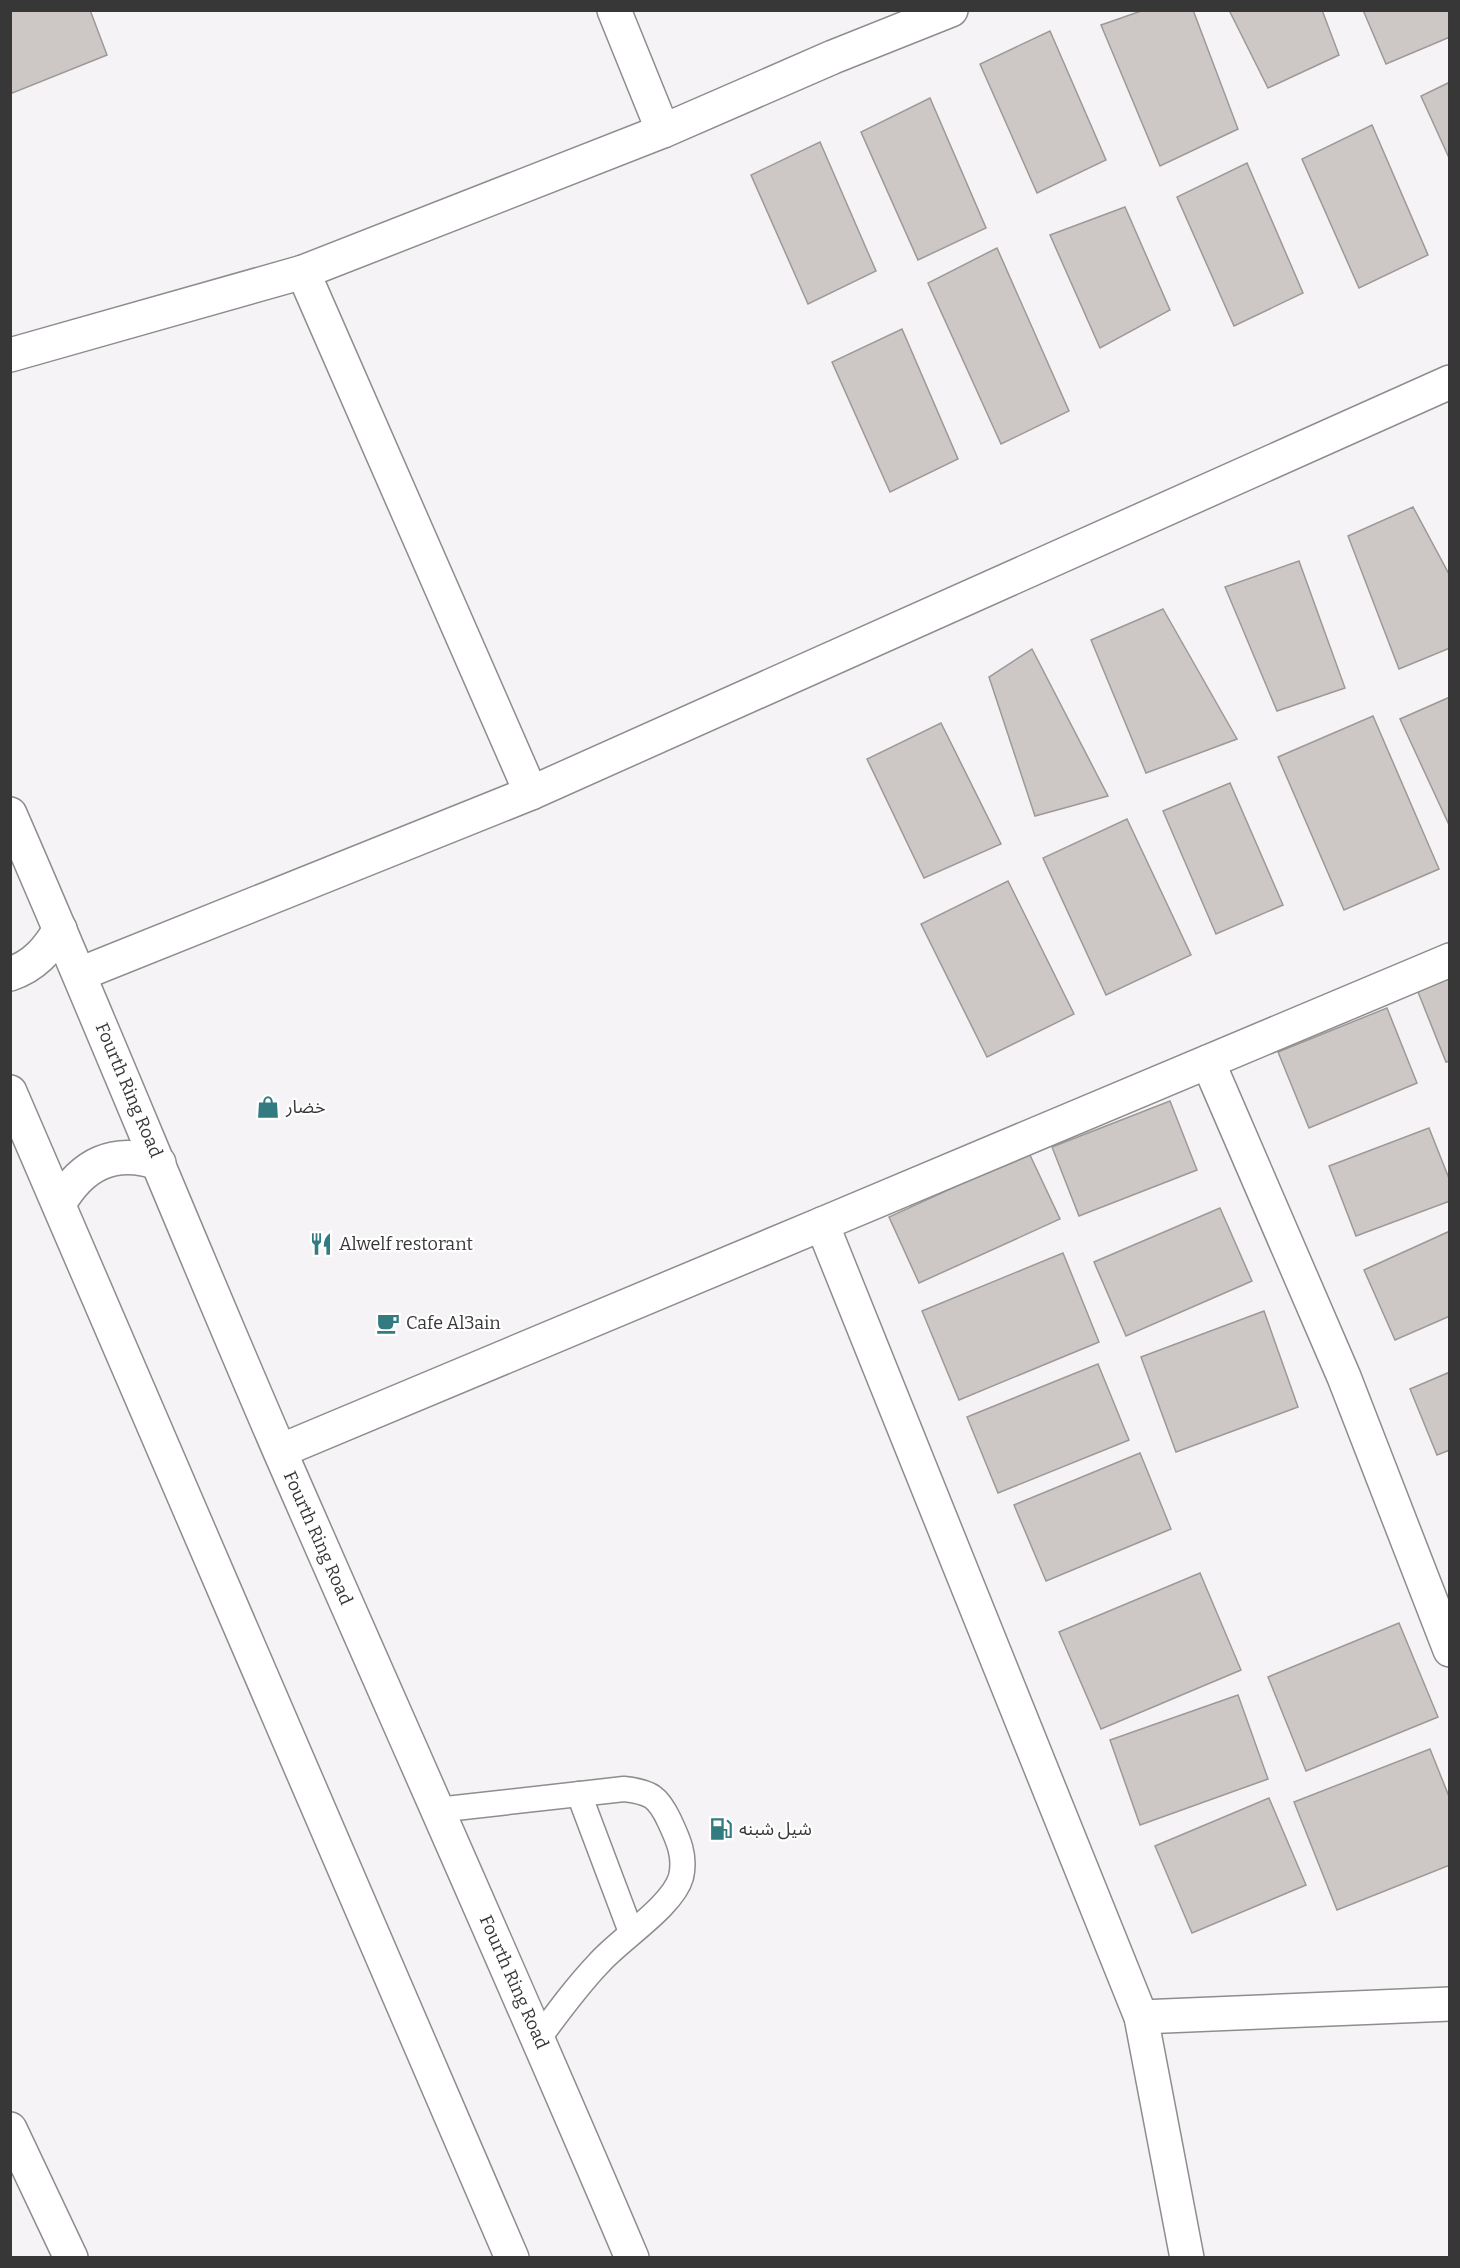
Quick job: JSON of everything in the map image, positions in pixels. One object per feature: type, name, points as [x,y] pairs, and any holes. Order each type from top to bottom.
[{"type":"street","points":[[614,10],[663,131]]},
{"type":"street","points":[[10,355],[303,272],[663,131],[833,57],[951,10]]},
{"type":"street","points":[[303,272],[531,793]]},
{"type":"street","points":[[80,974],[531,793],[1449,382]]},
{"type":"street","name":"Fourth Ring Road","points":[[10,814],[80,974],[280,1451],[632,2258]]},
{"type":"street","points":[[10,974],[36,960],[50,946],[60,929]]},
{"type":"street","points":[[280,1451],[1449,960]]},
{"type":"street","points":[[1208,1062],[1344,1377],[1449,1650]]},
{"type":"street","points":[[10,1092],[512,2258]]},
{"type":"street","points":[[59,1204],[68,1188],[81,1174],[97,1164],[128,1157],[144,1158],[159,1163]]},
{"type":"street","points":[[822,1224],[1141,2017],[1187,2258]]},
{"type":"street","points":[[1141,2017],[1449,2004]]},
{"type":"street","points":[[10,2129],[71,2258]]},
{"type":"lane","points":[[438,1810],[624,1789],[649,1794],[660,1802],[680,1843],[683,1860],[680,1878],[667,1901],[600,1961],[538,2038]]},
{"type":"lane","points":[[579,1794],[631,1932]]},
{"type":"building","points":[[10,10],[90,10],[107,55],[10,94]]},
{"type":"building","points":[[1144,10],[1193,10],[1238,129],[1160,166],[1101,25]]},
{"type":"building","points":[[1229,10],[1322,10],[1339,55],[1268,88]]},
{"type":"building","points":[[1363,10],[1450,10],[1450,37],[1386,64]]},
{"type":"building","points":[[1050,31],[1106,160],[1037,193],[980,64]]},
{"type":"building","points":[[1450,82],[1450,160],[1421,96]]},
{"type":"building","points":[[930,98],[986,228],[918,260],[861,132]]},
{"type":"building","points":[[1372,125],[1428,255],[1359,288],[1302,159]]},
{"type":"building","points":[[820,142],[876,271],[808,304],[751,175]]},
{"type":"building","points":[[1247,163],[1303,293],[1234,326],[1177,197]]},
{"type":"building","points":[[1125,207],[1170,310],[1100,348],[1050,235]]},
{"type":"building","points":[[997,248],[1069,411],[1001,444],[928,283]]},
{"type":"building","points":[[902,329],[958,459],[890,492],[832,362]]},
{"type":"building","points":[[1413,507],[1450,576],[1450,648],[1399,669],[1348,536]]},
{"type":"building","points":[[1299,561],[1345,688],[1277,711],[1225,587]]},
{"type":"building","points":[[1163,609],[1237,739],[1146,773],[1091,640]]},
{"type":"building","points":[[1032,649],[1108,796],[1035,816],[989,677]]},
{"type":"building","points":[[1450,697],[1450,827],[1400,719]]},
{"type":"building","points":[[1373,716],[1439,869],[1344,910],[1278,757]]},
{"type":"building","points":[[941,723],[1001,844],[924,878],[867,759]]},
{"type":"building","points":[[1230,783],[1283,905],[1216,934],[1163,811]]},
{"type":"building","points":[[1127,819],[1191,955],[1106,995],[1043,858]]},
{"type":"building","points":[[1008,881],[1074,1014],[987,1057],[921,924]]},
{"type":"building","points":[[1450,974],[1450,1061],[1446,1062],[1416,987]]},
{"type":"building","points":[[1387,1008],[1417,1083],[1309,1128],[1278,1052]]},
{"type":"building","points":[[1170,1101],[1197,1170],[1079,1216],[1052,1147]]},
{"type":"building","points":[[1429,1128],[1450,1181],[1450,1201],[1356,1236],[1329,1166]]},
{"type":"building","points":[[1029,1153],[1060,1219],[919,1283],[889,1217]]},
{"type":"building","points":[[1220,1208],[1252,1281],[1126,1336],[1094,1262]]},
{"type":"building","points":[[1450,1231],[1450,1316],[1395,1340],[1364,1270]]},
{"type":"building","points":[[1063,1253],[1099,1342],[959,1400],[922,1311]]},
{"type":"building","points":[[1264,1311],[1298,1407],[1176,1452],[1141,1357]]},
{"type":"building","points":[[1098,1364],[1129,1440],[998,1493],[967,1417]]},
{"type":"building","points":[[1450,1372],[1450,1450],[1437,1455],[1410,1389]]},
{"type":"building","points":[[1140,1453],[1171,1529],[1046,1581],[1014,1505]]},
{"type":"building","points":[[1200,1573],[1241,1670],[1101,1729],[1059,1632]]},
{"type":"building","points":[[1399,1623],[1438,1717],[1306,1771],[1268,1677]]},
{"type":"building","points":[[1238,1695],[1268,1779],[1140,1825],[1110,1740]]},
{"type":"building","points":[[1430,1749],[1450,1799],[1450,1865],[1337,1910],[1294,1802]]},
{"type":"building","points":[[1269,1798],[1306,1885],[1192,1933],[1155,1846]]},
{"type":"place","name":"خضار","points":[[268,1107]]},
{"type":"place","name":"Alwelf restorant","points":[[321,1244]]},
{"type":"place","name":"Cafe Al3ain","points":[[388,1323]]},
{"type":"place","name":"شيل شبنه","points":[[721,1829]]}]
